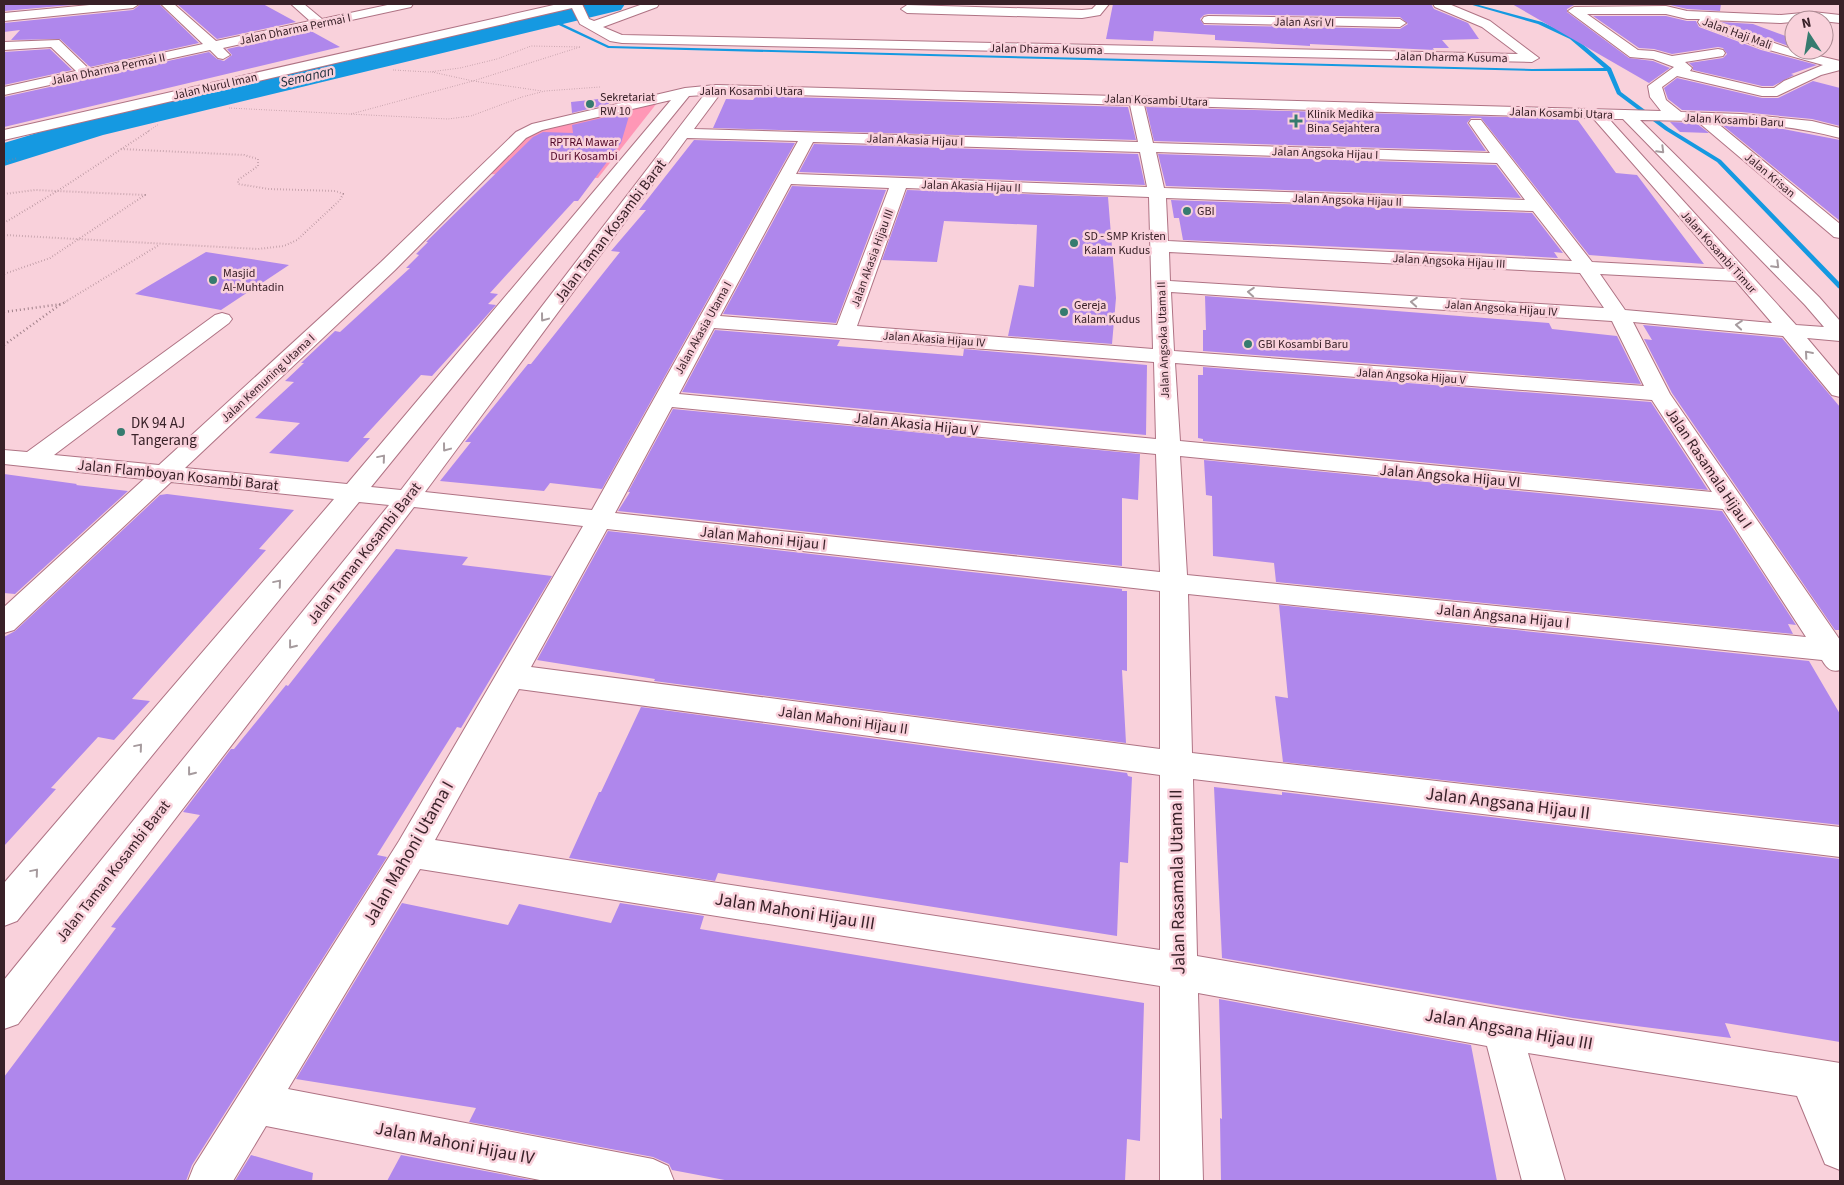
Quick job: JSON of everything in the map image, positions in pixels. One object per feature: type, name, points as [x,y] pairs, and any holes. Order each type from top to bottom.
[{"type":"street","points":[[4,17],[133,4]]},
{"type":"street","points":[[167,4],[241,70]]},
{"type":"street","points":[[297,4],[321,24]]},
{"type":"street","name":"Jalan Dharma Permai I","points":[[213,47],[407,4]]},
{"type":"street","points":[[575,4],[589,23],[653,4]]},
{"type":"street","name":"Jalan Nurul Iman","points":[[4,134],[241,70],[575,4]]},
{"type":"street","points":[[907,10],[1082,14],[1096,12],[1102,4]]},
{"type":"street","name":"Jalan Dharma Kusuma","points":[[589,23],[614,38],[622,39],[902,41],[1214,52],[1532,58],[1486,24],[1439,4]]},
{"type":"street","name":"Jalan Haji Mali","points":[[1664,4],[1687,15],[1758,42],[1840,65]]},
{"type":"street","points":[[1796,7],[1801,10]]},
{"type":"street","points":[[1784,19],[1687,15],[1666,10],[1574,11],[1635,54],[1654,55],[1674,65],[1762,92],[1774,92],[1816,72],[1840,65]]},
{"type":"street","name":"Jalan Asri VI","points":[[1214,52],[1206,16],[1400,23]]},
{"type":"street","points":[[4,46],[54,43],[87,74]]},
{"type":"street","name":"Jalan Dharma Permai II","points":[[4,91],[213,47]]},
{"type":"street","points":[[1676,116],[1662,105],[1655,96],[1655,86],[1674,65],[1718,53]]},
{"type":"street","name":"Jalan Kosambi Utara","points":[[529,130],[685,92],[716,89],[1632,115]]},
{"type":"street","name":"Jalan Taman Kosambi Barat","points":[[4,1010],[404,498],[716,89]]},
{"type":"street","name":"Jalan Taman Kosambi Barat","points":[[4,909],[355,493],[685,92]]},
{"type":"street","name":"Jalan Angsoka Utama II","points":[[1136,100],[1157,193],[1174,583]]},
{"type":"street","name":"Jalan Kosambi Timur","points":[[1597,114],[1840,390]]},
{"type":"street","name":"Jalan Kosambi Baru","points":[[1632,115],[1775,121],[1840,133]]},
{"type":"street","name":"Jalan Kosambi Timur","points":[[1632,115],[1812,301],[1840,334]]},
{"type":"street","name":"Jalan Krisan","points":[[1701,117],[1840,234]]},
{"type":"street","points":[[1476,123],[1586,267]]},
{"type":"street","name":"Jalan Kemuning Utama I","points":[[8,614],[166,474],[388,266],[521,135],[529,130]]},
{"type":"street","name":"Jalan Akasia Hijau I","points":[[683,133],[1147,148]]},
{"type":"street","name":"Jalan Akasia Utama I","points":[[599,520],[808,137]]},
{"type":"street","name":"Jalan Angsoka Hijau I","points":[[1147,148],[1504,158]]},
{"type":"street","name":"Jalan Akasia Hijau II","points":[[785,179],[1157,193]]},
{"type":"street","name":"Jalan Akasia Hijau III","points":[[845,332],[900,184]]},
{"type":"street","name":"Jalan Angsoka Hijau II","points":[[1157,193],[1538,206]]},
{"type":"street","name":"Jalan Angsoka Hijau III","points":[[1160,246],[1739,275]]},
{"type":"street","name":"Jalan Rasamala Hijau I","points":[[1586,267],[1619,315],[1659,394],[1837,655]]},
{"type":"street","name":"Jalan Angsoka Hijau IV","points":[[1161,286],[1619,315],[1840,334]]},
{"type":"street","points":[[32,460],[222,319]]},
{"type":"street","name":"Jalan Akasia Hijau IV","points":[[706,321],[1163,357]]},
{"type":"street","name":"Jalan Angsoka Hijau V","points":[[1163,357],[1659,394]]},
{"type":"street","name":"Jalan Akasia Hijau V","points":[[664,399],[1167,449]]},
{"type":"street","name":"Jalan Angsoka Hijau VI","points":[[1167,449],[1732,502]]},
{"type":"street","name":"Jalan Flamboyan Kosambi Barat","points":[[4,457],[355,493]]},
{"type":"street","name":"Jalan Mahoni Hijau I","points":[[355,493],[1174,583]]},
{"type":"street","name":"Jalan Mahoni Utama I","points":[[209,1181],[411,852],[599,520]]},
{"type":"street","name":"Jalan Angsana Hijau I","points":[[1174,583],[1837,655]]},
{"type":"street","name":"Jalan Rasamala Utama II","points":[[1174,583],[1181,1181]]},
{"type":"street","name":"Jalan Mahoni Hijau II","points":[[510,676],[1176,764]]},
{"type":"street","name":"Jalan Angsana Hijau II","points":[[1176,764],[1840,842]]},
{"type":"street","name":"Jalan Mahoni Hijau III","points":[[411,852],[1179,971]]},
{"type":"street","name":"Jalan Angsana Hijau III","points":[[1179,971],[1502,1029],[1825,1081]]},
{"type":"street","points":[[1502,1029],[1543,1181]]},
{"type":"street","points":[[1825,1081],[1840,1149]]},
{"type":"street","name":"Jalan Mahoni Hijau IV","points":[[256,1104],[652,1181]]},
{"type":"path","points":[[348,115],[473,81],[582,47],[531,46],[460,68],[429,72]]},
{"type":"path","points":[[385,70],[429,72],[473,81],[545,91]]},
{"type":"path","points":[[221,108],[448,119],[471,116],[522,97],[545,91],[601,87]]},
{"type":"path","points":[[4,223],[59,190],[162,122]]},
{"type":"path","points":[[4,235],[258,249],[284,246],[297,240],[340,200],[343,194],[336,191],[269,189],[238,184],[238,180],[258,166],[258,159],[244,155],[122,149]]},
{"type":"path","points":[[4,194],[35,190],[59,190],[144,195],[50,258],[4,274]]},
{"type":"path","points":[[4,345],[62,304],[159,244]]},
{"type":"path","points":[[4,312],[62,304]]},
{"type":"green space","name":"RPTRA Mawar Duri Kosambi","points":[[657,103],[598,178],[489,174],[533,131]]},
{"type":"building","points":[[4,4],[83,4],[4,11]]},
{"type":"building","points":[[141,4],[159,4],[199,43],[90,67],[60,39],[11,40],[20,30],[4,32],[4,23],[133,10]]},
{"type":"building","points":[[177,4],[263,4],[296,22],[217,39]]},
{"type":"building","points":[[1113,4],[1431,4],[1434,9],[1468,23],[1479,39],[1442,40],[1449,48],[1433,48],[1434,50],[1310,44],[1310,46],[1215,40],[1215,35],[1154,31],[1153,41],[1106,39]],"holes":[[[1208,14],[1400,17],[1408,24],[1400,29],[1204,25],[1200,19]]]},
{"type":"building","points":[[1512,4],[1666,4],[1574,5],[1567,9],[1567,12],[1629,58],[1653,61],[1670,68],[1649,83]]},
{"type":"building","points":[[1666,4],[1721,4],[1720,11],[1687,9]]},
{"type":"building","points":[[1593,16],[1666,16],[1696,21],[1699,27],[1761,50],[1784,56],[1784,60],[1798,60],[1817,65],[1791,74],[1794,75],[1773,86],[1762,86],[1693,70],[1689,63],[1723,58],[1727,54],[1723,48],[1718,47],[1672,54],[1654,49],[1639,48]]},
{"type":"building","points":[[1721,22],[1753,24],[1784,35],[1784,44]]},
{"type":"building","points":[[311,31],[340,47],[4,127],[4,97],[209,52],[217,59],[224,61],[232,55],[227,49]]},
{"type":"building","points":[[50,49],[72,70],[4,85],[4,52]]},
{"type":"building","points":[[1677,78],[1762,98],[1778,98],[1813,81],[1840,88],[1840,126],[1812,119],[1741,112],[1682,110],[1668,99],[1664,88]]},
{"type":"building","points":[[756,96],[1128,107],[1136,140],[713,128],[726,99],[753,100]]},
{"type":"building","name":"Sekretariat RW 10","points":[[608,98],[609,104],[572,113],[571,102]]},
{"type":"building","points":[[1146,107],[1577,119],[1616,173],[1637,175],[1704,264],[1589,255],[1481,118],[1471,118],[1467,123],[1486,151],[1154,141]]},
{"type":"building","points":[[610,116],[629,116],[621,143],[578,201],[574,201],[490,293],[498,294],[488,304],[496,305],[432,376],[421,375],[363,438],[370,438],[348,462],[269,453],[300,423],[255,418],[294,382],[285,381],[304,363],[301,363],[335,331],[340,332],[410,268],[406,268],[419,255],[416,254],[428,242],[426,242],[533,137],[543,132],[573,133],[572,125]]},
{"type":"building","points":[[1670,122],[1696,123],[1709,133],[1680,132]]},
{"type":"building","points":[[1721,124],[1778,128],[1840,140],[1840,221]]},
{"type":"building","points":[[694,140],[795,143],[602,489],[550,483],[544,491],[440,481],[471,442],[465,442],[528,364],[531,364],[620,252],[611,251],[646,210],[639,210]]},
{"type":"building","points":[[814,144],[1138,154],[1145,185],[799,172]]},
{"type":"building","points":[[1158,154],[1496,165],[1521,198],[1166,186]]},
{"type":"building","points":[[792,186],[886,190],[836,323],[723,314]]},
{"type":"building","points":[[907,190],[1108,197],[1116,298],[1112,344],[1008,336],[1019,285],[1034,287],[1037,225],[944,221],[937,262],[882,260]]},
{"type":"building","points":[[1171,200],[1532,213],[1563,253],[1554,252],[1558,258],[1183,240],[1179,218],[1174,218]]},
{"type":"building","name":"Masjid Al-Muhtadin","points":[[206,252],[289,265],[221,310],[135,294]]},
{"type":"building","points":[[1205,296],[1549,323],[1552,329],[1617,336],[1641,384],[1203,351],[1203,330],[1206,330]]},
{"type":"building","points":[[1643,325],[1782,338],[1840,407],[1840,630],[1835,630],[1672,393],[1644,339],[1652,340]]},
{"type":"building","points":[[715,330],[840,340],[837,346],[963,356],[964,349],[1147,365],[1146,435],[682,392]]},
{"type":"building","points":[[1203,367],[1651,402],[1708,490],[1203,441],[1203,439],[1198,438],[1198,375],[1203,375]]},
{"type":"building","points":[[673,409],[1140,454],[1138,500],[1122,498],[1122,566],[618,511],[630,492],[628,492]]},
{"type":"building","points":[[1204,460],[1722,511],[1796,625],[1788,624],[1793,634],[1276,582],[1274,563],[1213,556],[1212,496],[1206,495]]},
{"type":"building","points":[[4,474],[128,491],[15,594],[4,593]]},
{"type":"building","points":[[167,494],[294,510],[259,549],[266,550],[132,699],[150,701],[114,740],[98,737],[51,788],[56,789],[4,846],[4,637],[15,631],[160,495]]},
{"type":"building","points":[[608,531],[1127,591],[1127,671],[1122,670],[1126,743],[654,681],[655,679],[537,660]]},
{"type":"building","points":[[396,549],[468,557],[462,565],[552,576],[461,728],[457,727],[377,855],[387,857],[192,1165],[186,1181],[4,1181],[4,1077],[116,928],[111,927],[200,815],[183,812],[231,749],[234,749],[286,685],[288,686]]},
{"type":"building","points":[[1279,605],[1809,661],[1840,714],[1840,825],[1283,762],[1275,696],[1288,698]]},
{"type":"building","points":[[641,707],[1127,773],[1128,776],[1132,777],[1128,863],[1120,862],[1117,936],[718,873],[715,881],[569,858]]},
{"type":"building","points":[[1214,787],[1282,795],[1282,792],[1840,859],[1840,1042],[1725,1023],[1731,1038],[1573,1018],[1222,958]]},
{"type":"building","points":[[402,903],[508,925],[519,904],[611,923],[620,903],[704,916],[700,929],[1144,1003],[1140,1141],[1127,1139],[1125,1181],[730,1181],[672,1170],[669,1164],[653,1157],[469,1122],[476,1108],[296,1079]]},
{"type":"building","points":[[1219,999],[1471,1045],[1497,1181],[1221,1181],[1220,1118],[1222,1119]]},
{"type":"building","points":[[251,1155],[313,1173],[312,1181],[235,1181]]},
{"type":"building","points":[[401,1155],[537,1181],[387,1181]]},
{"type":"waterway","name":"Semanan","points":[[4,155],[92,127],[612,4]]},
{"type":"waterway","points":[[1471,4],[1540,23],[1572,38],[1609,69]]},
{"type":"waterway","points":[[548,19],[608,47],[1532,70],[1609,69]]},
{"type":"waterway","points":[[1609,69],[1619,93],[1667,129],[1719,161],[1840,287]]},
{"type":"place","name":"Sekretariat RW 10","points":[[590,104]]},
{"type":"place","name":"Klinik Medika Bina Sejahtera","points":[[1296,121]]},
{"type":"place","name":"GBI","points":[[1187,211]]},
{"type":"place","name":"SD - SMP Kristen Kalam Kudus","points":[[1074,243]]},
{"type":"place","name":"Masjid Al-Muhtadin","points":[[213,280]]},
{"type":"place","name":"Gereja Kalam Kudus","points":[[1064,312]]},
{"type":"place","name":"GBI Kosambi Baru","points":[[1248,344]]},
{"type":"place","name":"DK 94 AJ Tangerang","points":[[121,432]]}]
